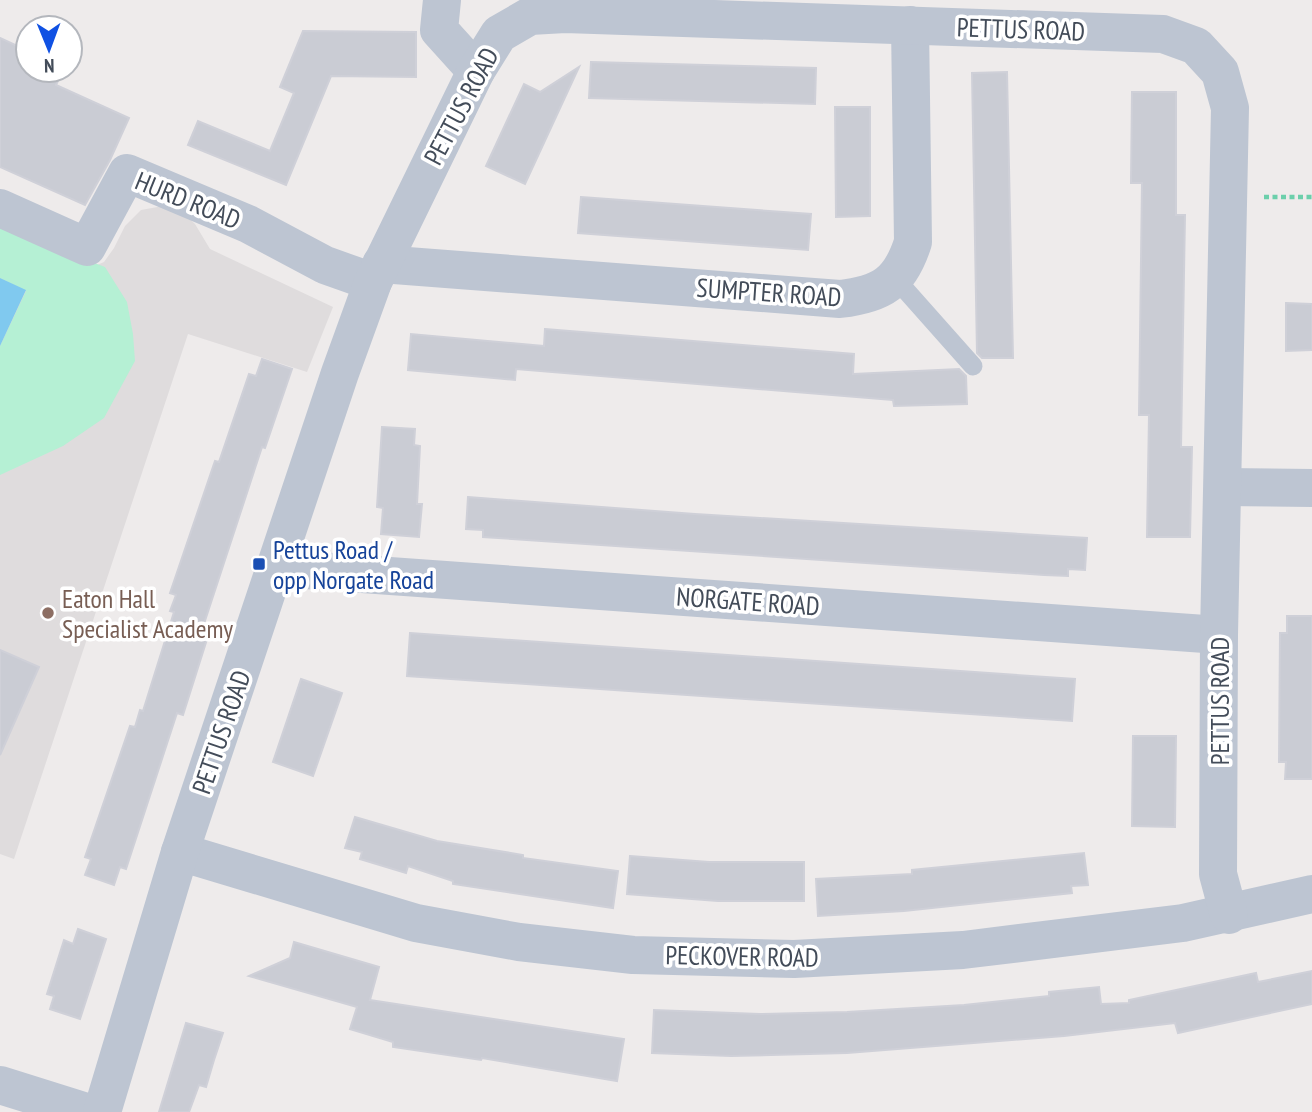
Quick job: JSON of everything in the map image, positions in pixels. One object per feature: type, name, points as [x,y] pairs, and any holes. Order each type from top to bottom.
[{"type":"street","points":[[442,0],[439,30],[476,71]]},
{"type":"street","name":"PETTUS ROAD","points":[[102,1112],[180,852],[340,373],[377,273],[476,71],[499,34],[530,16],[565,14],[1163,34],[1196,46],[1220,72],[1230,108],[1230,198],[1219,635],[1218,874],[1229,915]]},
{"type":"street","name":"SUMPTER ROAD","points":[[377,273],[840,299],[867,296],[889,283],[906,264],[913,242],[910,25]]},
{"type":"street","name":"HURD ROAD","points":[[0,208],[87,247],[127,173],[248,224],[324,265],[377,273]]},
{"type":"street","points":[[1223,486],[1312,488]]},
{"type":"street","name":"NORGATE ROAD","points":[[277,568],[1219,635]]},
{"type":"street","name":"PECKOVER ROAD","points":[[180,852],[416,923],[519,942],[633,955],[794,959],[963,950],[1183,923],[1229,915],[1312,894]]},
{"type":"street","points":[[0,1085],[86,1112]]},
{"type":"lane","points":[[894,277],[973,366]]},
{"type":"path","points":[[1230,198],[1312,197]]},
{"type":"shaded area","name":"Eaton Hall Specialist Academy","points":[[163,206],[181,211],[195,224],[210,249],[333,307],[307,372],[188,334],[14,859],[0,854],[0,244],[90,268],[104,262],[125,226],[141,210]]},
{"type":"green space","points":[[0,227],[105,267],[127,302],[135,361],[104,418],[63,446],[0,475],[0,346],[26,291],[0,278]]},
{"type":"water","points":[[0,278],[26,290],[0,346]]},
{"type":"building","points":[[303,31],[416,32],[416,77],[331,76],[286,185],[188,145],[198,121],[270,151],[294,93],[280,87]]},
{"type":"building","points":[[0,38],[14,44],[14,84],[56,84],[129,118],[85,205],[0,167]]},
{"type":"building","points":[[591,62],[816,68],[815,104],[589,98]]},
{"type":"building","points":[[579,67],[525,184],[486,166],[524,84],[540,92]]},
{"type":"building","points":[[1007,72],[1013,358],[982,358],[977,353],[972,73]]},
{"type":"building","points":[[1132,92],[1176,92],[1176,215],[1185,215],[1181,447],[1192,447],[1190,537],[1147,537],[1149,415],[1139,415],[1142,183],[1131,183]]},
{"type":"building","points":[[835,107],[870,107],[870,216],[836,217]]},
{"type":"building","points":[[581,197],[811,214],[808,250],[578,233]]},
{"type":"building","points":[[1286,303],[1312,304],[1312,350],[1286,351]]},
{"type":"building","points":[[545,329],[854,354],[853,374],[959,369],[966,376],[967,404],[894,406],[893,400],[516,369],[515,380],[408,370],[411,334],[544,346]]},
{"type":"building","points":[[262,359],[292,369],[265,448],[262,447],[201,633],[208,636],[183,715],[177,713],[126,869],[120,867],[114,885],[85,875],[91,859],[85,857],[130,726],[135,727],[140,710],[143,711],[174,612],[170,611],[176,595],[170,593],[215,461],[219,462],[249,374],[256,376]]},
{"type":"building","points":[[382,427],[415,429],[414,445],[420,446],[417,504],[422,504],[419,537],[381,534],[383,508],[377,507]]},
{"type":"building","points":[[468,497],[1087,538],[1085,570],[1068,569],[1068,576],[1044,575],[483,537],[483,530],[466,529]]},
{"type":"building","points":[[1287,616],[1312,616],[1312,779],[1285,779],[1286,762],[1279,762],[1280,633],[1287,633]]},
{"type":"building","points":[[410,633],[1075,679],[1072,721],[407,676]]},
{"type":"building","points":[[0,650],[39,667],[0,755]]},
{"type":"building","points":[[301,679],[342,693],[313,776],[273,762]]},
{"type":"building","points":[[1133,736],[1176,736],[1175,827],[1132,826]]},
{"type":"building","points":[[355,817],[437,841],[523,855],[523,858],[618,871],[613,908],[453,884],[453,881],[408,866],[406,873],[360,859],[362,852],[345,848]]},
{"type":"building","points":[[1084,853],[1088,885],[1071,886],[1072,893],[904,911],[818,916],[816,879],[912,874],[912,870]]},
{"type":"building","points":[[630,856],[709,862],[804,862],[804,901],[718,901],[627,894]]},
{"type":"building","points":[[78,929],[106,939],[80,1019],[50,1009],[54,996],[47,994],[64,940],[73,944]]},
{"type":"building","points":[[294,942],[379,967],[370,1000],[624,1039],[617,1081],[482,1058],[481,1060],[393,1047],[393,1042],[350,1029],[357,1007],[249,976],[290,958]]},
{"type":"building","points":[[1312,971],[1312,1004],[1178,1033],[1175,1023],[1064,1036],[847,1053],[731,1056],[652,1053],[654,1010],[760,1014],[847,1012],[964,1005],[1049,996],[1049,992],[1099,987],[1101,1004],[1129,1003],[1129,1000],[1256,973],[1258,982]]},
{"type":"building","points":[[186,1023],[223,1033],[206,1087],[199,1085],[189,1112],[159,1112]]},
{"type":"place","name":"Pettus Road / opp Norgate Road","points":[[259,564]]},
{"type":"place","name":"Eaton Hall Specialist Academy","points":[[48,613]]}]
